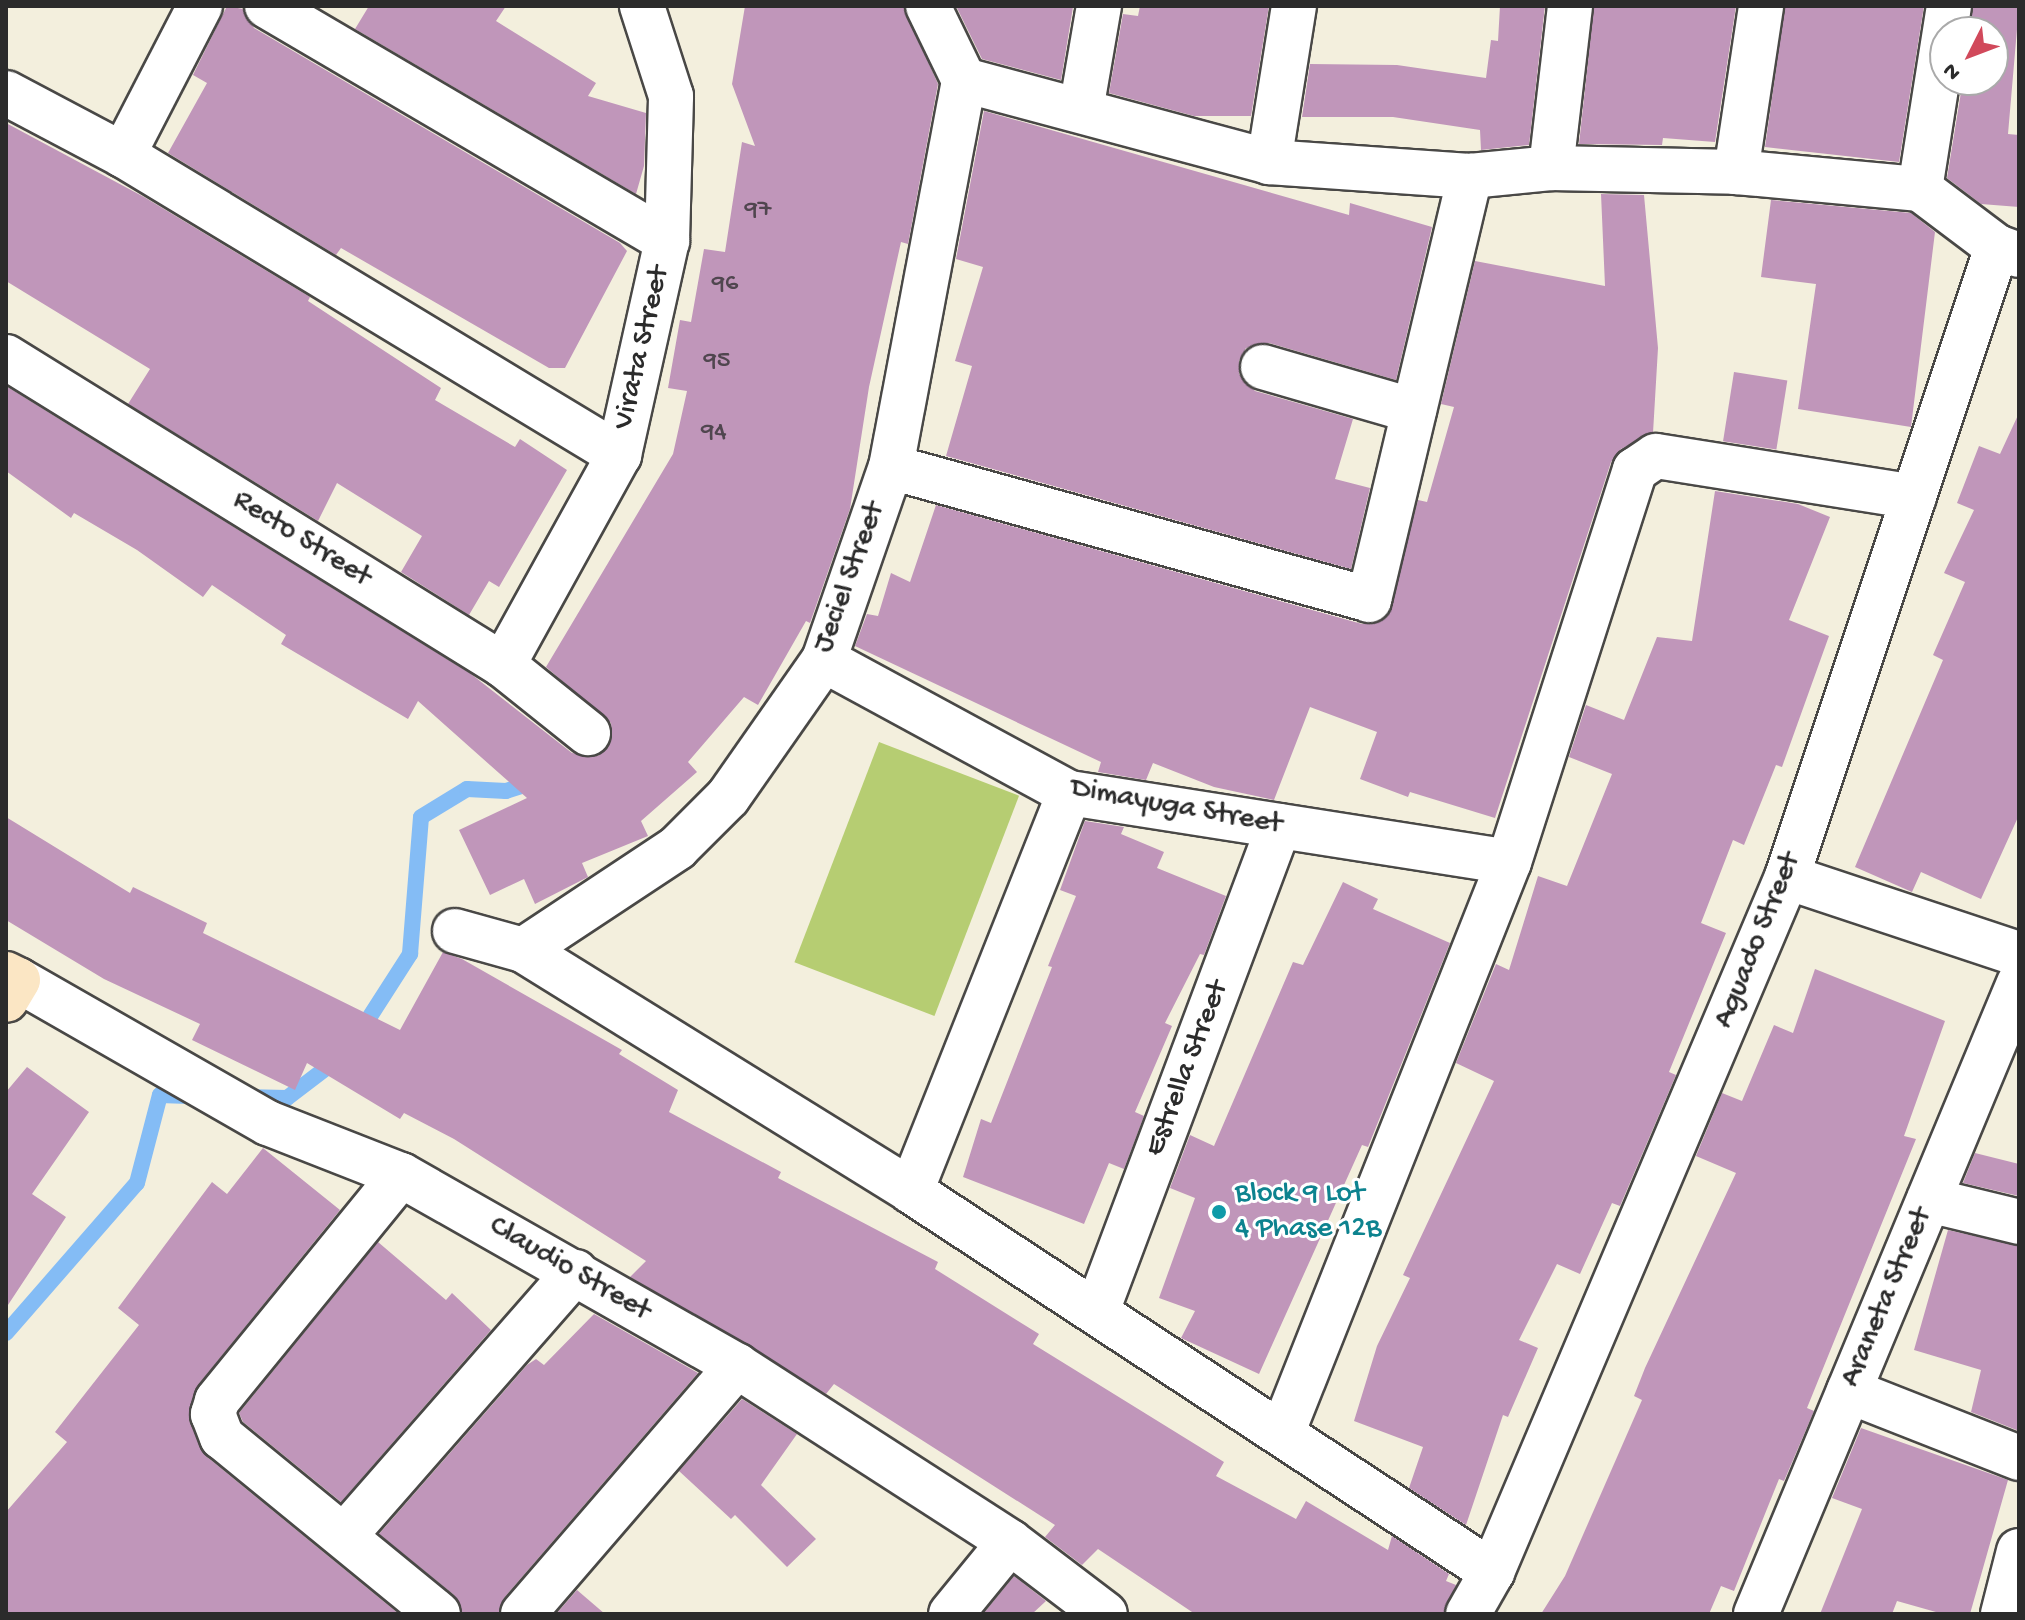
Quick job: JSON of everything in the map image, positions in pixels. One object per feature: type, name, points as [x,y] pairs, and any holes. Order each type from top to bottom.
[{"type":"street","points":[[123,155],[200,6]]},
{"type":"street","points":[[267,6],[667,241]]},
{"type":"street","name":"Virata Street","points":[[503,665],[619,455],[667,241],[671,96],[642,6]]},
{"type":"street","points":[[928,6],[964,80],[1269,162],[1470,176],[1551,168],[1736,172],[1920,189],[2008,251]]},
{"type":"street","points":[[1081,110],[1099,6]]},
{"type":"street","points":[[1269,162],[1294,6]]},
{"type":"street","points":[[1551,168],[1570,6]]},
{"type":"street","points":[[1736,172],[1761,6]]},
{"type":"street","points":[[1920,189],[1949,6]]},
{"type":"street","name":"Jeciel Street","points":[[523,950],[677,848],[728,797],[824,660],[891,467],[964,80]]},
{"type":"street","points":[[6,93],[123,155],[619,455]]},
{"type":"street","points":[[891,467],[1369,600],[1470,176]]},
{"type":"street","name":"Aguado Street","points":[[1468,1614],[1492,1572],[1787,877],[1914,497],[2008,251]]},
{"type":"street","name":"Recto Street","points":[[6,357],[503,665],[588,733]]},
{"type":"street","points":[[1263,367],[1414,411]]},
{"type":"street","points":[[1283,1431],[1509,862],[1635,470],[1644,459],[1656,456],[1914,497]]},
{"type":"street","name":"Dimayuga Street","points":[[824,660],[1069,793],[1509,862]]},
{"type":"street","points":[[911,1191],[1069,793]]},
{"type":"street","name":"Estrella Street","points":[[1097,1311],[1279,826]]},
{"type":"street","points":[[1787,877],[2019,954]]},
{"type":"street","points":[[455,931],[523,950],[911,1191],[1283,1431],[1492,1572]]},
{"type":"street","name":"Araneta Street","points":[[1756,1614],[2019,983]]},
{"type":"street","name":"Claudio Street","points":[[10,985],[268,1123],[401,1175],[575,1272],[737,1366],[1010,1542],[1105,1614]]},
{"type":"street","points":[[401,1175],[217,1401],[213,1414],[222,1437],[438,1614]]},
{"type":"street","points":[[1929,1200],[2019,1222]]},
{"type":"street","points":[[344,1536],[575,1272]]},
{"type":"street","points":[[523,1614],[737,1366]]},
{"type":"street","points":[[1849,1391],[2019,1458]]},
{"type":"street","points":[[951,1614],[1010,1542]]},
{"type":"street","points":[[2003,1614],[2019,1551]]},
{"type":"green space","points":[[879,742],[1019,796],[934,1016],[794,962]]},
{"type":"building","points":[[227,6],[243,9],[254,28],[620,243],[627,251],[565,368],[549,368],[341,248],[336,255],[168,153],[207,83],[193,75]]},
{"type":"building","points":[[369,6],[506,6],[496,21],[596,83],[588,96],[646,113],[644,166],[636,194],[355,29]]},
{"type":"building","points":[[745,6],[903,6],[938,84],[908,244],[901,242],[869,387],[850,509],[810,623],[806,621],[758,705],[744,697],[688,762],[697,772],[641,821],[648,836],[582,863],[588,877],[535,904],[524,879],[490,895],[459,830],[527,798],[418,701],[408,719],[281,644],[286,635],[212,585],[203,597],[137,550],[74,513],[71,518],[6,471],[6,386],[471,674],[572,753],[598,756],[612,738],[611,723],[546,667],[673,454],[687,391],[668,388],[680,320],[691,322],[704,249],[725,252],[742,142],[755,146],[732,84]]},
{"type":"building","points":[[956,6],[1073,7],[1061,80],[982,59]]},
{"type":"building","points":[[1140,6],[1269,6],[1251,116],[1194,116],[1109,93],[1123,14],[1138,16]]},
{"type":"building","points":[[1500,6],[1545,6],[1529,145],[1481,150],[1480,130],[1393,117],[1302,117],[1310,64],[1397,65],[1486,78],[1491,40],[1498,41]]},
{"type":"building","points":[[1594,6],[1736,6],[1715,142],[1663,138],[1662,145],[1579,144]]},
{"type":"building","points":[[1785,6],[1924,6],[1899,162],[1765,147]]},
{"type":"building","points":[[1973,6],[2019,6],[2008,134],[2019,135],[2019,207],[1981,204],[1947,178],[1960,96],[2009,96],[2009,16],[1972,16]]},
{"type":"building","points":[[984,111],[1349,215],[1350,203],[1432,227],[1396,380],[1269,343],[1246,348],[1239,361],[1239,374],[1255,391],[1353,419],[1335,479],[1370,488],[1351,569],[946,456],[972,366],[955,361],[983,267],[956,259]]},
{"type":"building","points":[[6,123],[144,197],[310,297],[308,301],[441,388],[435,400],[515,447],[520,439],[567,470],[499,587],[489,581],[469,615],[401,572],[422,536],[337,483],[318,521],[128,404],[150,369],[6,281]]},
{"type":"building","points":[[1601,194],[1644,195],[1658,348],[1653,433],[1621,449],[1611,462],[1495,818],[1410,792],[1408,797],[1360,779],[1377,732],[1310,707],[1274,800],[1214,787],[1153,763],[1146,780],[1098,772],[1101,762],[855,646],[867,614],[878,616],[891,573],[910,582],[936,505],[1362,624],[1386,618],[1418,500],[1427,502],[1454,407],[1441,404],[1475,261],[1605,286]]},
{"type":"building","points":[[1771,200],[1911,213],[1935,232],[1911,427],[1798,409],[1816,284],[1761,277]]},
{"type":"building","points":[[1734,372],[1787,380],[1776,450],[1723,441]]},
{"type":"building","points":[[2019,413],[2019,815],[1981,899],[1921,872],[1912,892],[1855,867],[1943,660],[1933,655],[1965,582],[1944,573],[1974,510],[1957,503],[1979,446],[2000,454]]},
{"type":"building","points":[[1715,491],[1798,504],[1830,517],[1789,620],[1829,636],[1782,767],[1776,765],[1744,845],[1733,840],[1701,923],[1726,933],[1669,1072],[1676,1075],[1620,1206],[1612,1203],[1580,1274],[1557,1264],[1519,1340],[1538,1348],[1508,1417],[1503,1415],[1466,1525],[1409,1488],[1423,1447],[1354,1421],[1377,1346],[1410,1278],[1403,1275],[1494,1081],[1456,1063],[1496,964],[1509,970],[1538,876],[1567,886],[1612,774],[1569,757],[1586,705],[1624,720],[1657,637],[1692,641]]},
{"type":"building","points":[[6,817],[130,893],[133,887],[207,923],[203,933],[400,1030],[443,952],[462,959],[622,1050],[619,1054],[678,1090],[669,1112],[781,1172],[778,1178],[938,1262],[935,1269],[1039,1334],[1033,1344],[1224,1462],[1216,1476],[1296,1519],[1306,1501],[1388,1550],[1392,1536],[1449,1574],[1446,1581],[1456,1585],[1443,1614],[1195,1614],[1098,1549],[1082,1565],[1045,1537],[1055,1525],[834,1384],[826,1394],[630,1277],[646,1261],[454,1139],[404,1113],[400,1119],[307,1063],[295,1090],[192,1040],[200,1024],[104,979],[6,920]]},
{"type":"building","points":[[1085,821],[1124,827],[1121,834],[1164,852],[1157,868],[1226,896],[1204,955],[1200,954],[1165,1023],[1172,1026],[1135,1112],[1144,1116],[1124,1169],[1109,1163],[1084,1224],[963,1177],[981,1119],[991,1123],[1052,967],[1048,966],[1076,896],[1060,890]]},
{"type":"building","points":[[1343,882],[1378,899],[1373,909],[1450,943],[1368,1147],[1362,1145],[1259,1374],[1181,1338],[1195,1311],[1159,1298],[1195,1198],[1170,1188],[1190,1135],[1214,1146],[1293,962],[1303,965]]},
{"type":"building","points":[[1815,969],[1945,1021],[1904,1136],[1916,1139],[1807,1408],[1814,1411],[1784,1481],[1779,1479],[1734,1591],[1721,1586],[1709,1614],[1541,1614],[1565,1576],[1642,1400],[1634,1396],[1645,1368],[1736,1173],[1696,1156],[1722,1093],[1742,1101],[1774,1025],[1793,1033]]},
{"type":"building","points":[[27,1067],[89,1112],[32,1194],[66,1217],[6,1308],[6,1092]]},
{"type":"building","points":[[263,1148],[340,1210],[198,1385],[190,1423],[206,1456],[399,1614],[6,1614],[6,1512],[67,1442],[55,1432],[139,1325],[118,1308],[212,1182],[227,1194]]},
{"type":"building","points":[[1975,1153],[2019,1164],[2019,1196],[1963,1183]]},
{"type":"building","points":[[1948,1230],[2019,1246],[2019,1431],[1971,1412],[1981,1370],[1914,1350]]},
{"type":"building","points":[[378,1242],[446,1300],[452,1293],[491,1330],[341,1502],[243,1422],[239,1413]]},
{"type":"building","points":[[594,1314],[698,1373],[504,1598],[499,1614],[462,1614],[454,1595],[379,1534],[527,1365],[536,1359],[544,1365]]},
{"type":"building","points":[[742,1399],[797,1434],[761,1485],[816,1539],[787,1567],[735,1515],[731,1519],[679,1471]]},
{"type":"building","points":[[1861,1428],[2008,1480],[1970,1614],[1943,1614],[1897,1601],[1892,1614],[1820,1614],[1862,1509],[1832,1498]]},
{"type":"building","points":[[1014,1576],[1046,1601],[1032,1614],[983,1614]]},
{"type":"building","points":[[577,1590],[605,1614],[556,1614]]},
{"type":"waterway","points":[[360,1032],[410,954],[421,817],[467,789],[506,791],[534,782]]},
{"type":"waterway","points":[[247,1097],[287,1098],[338,1059]]},
{"type":"waterway","points":[[6,1333],[137,1183],[160,1095],[196,1096]]},
{"type":"place","name":"Block 9 Lot 4 Phase 12B","points":[[1219,1212]]}]
